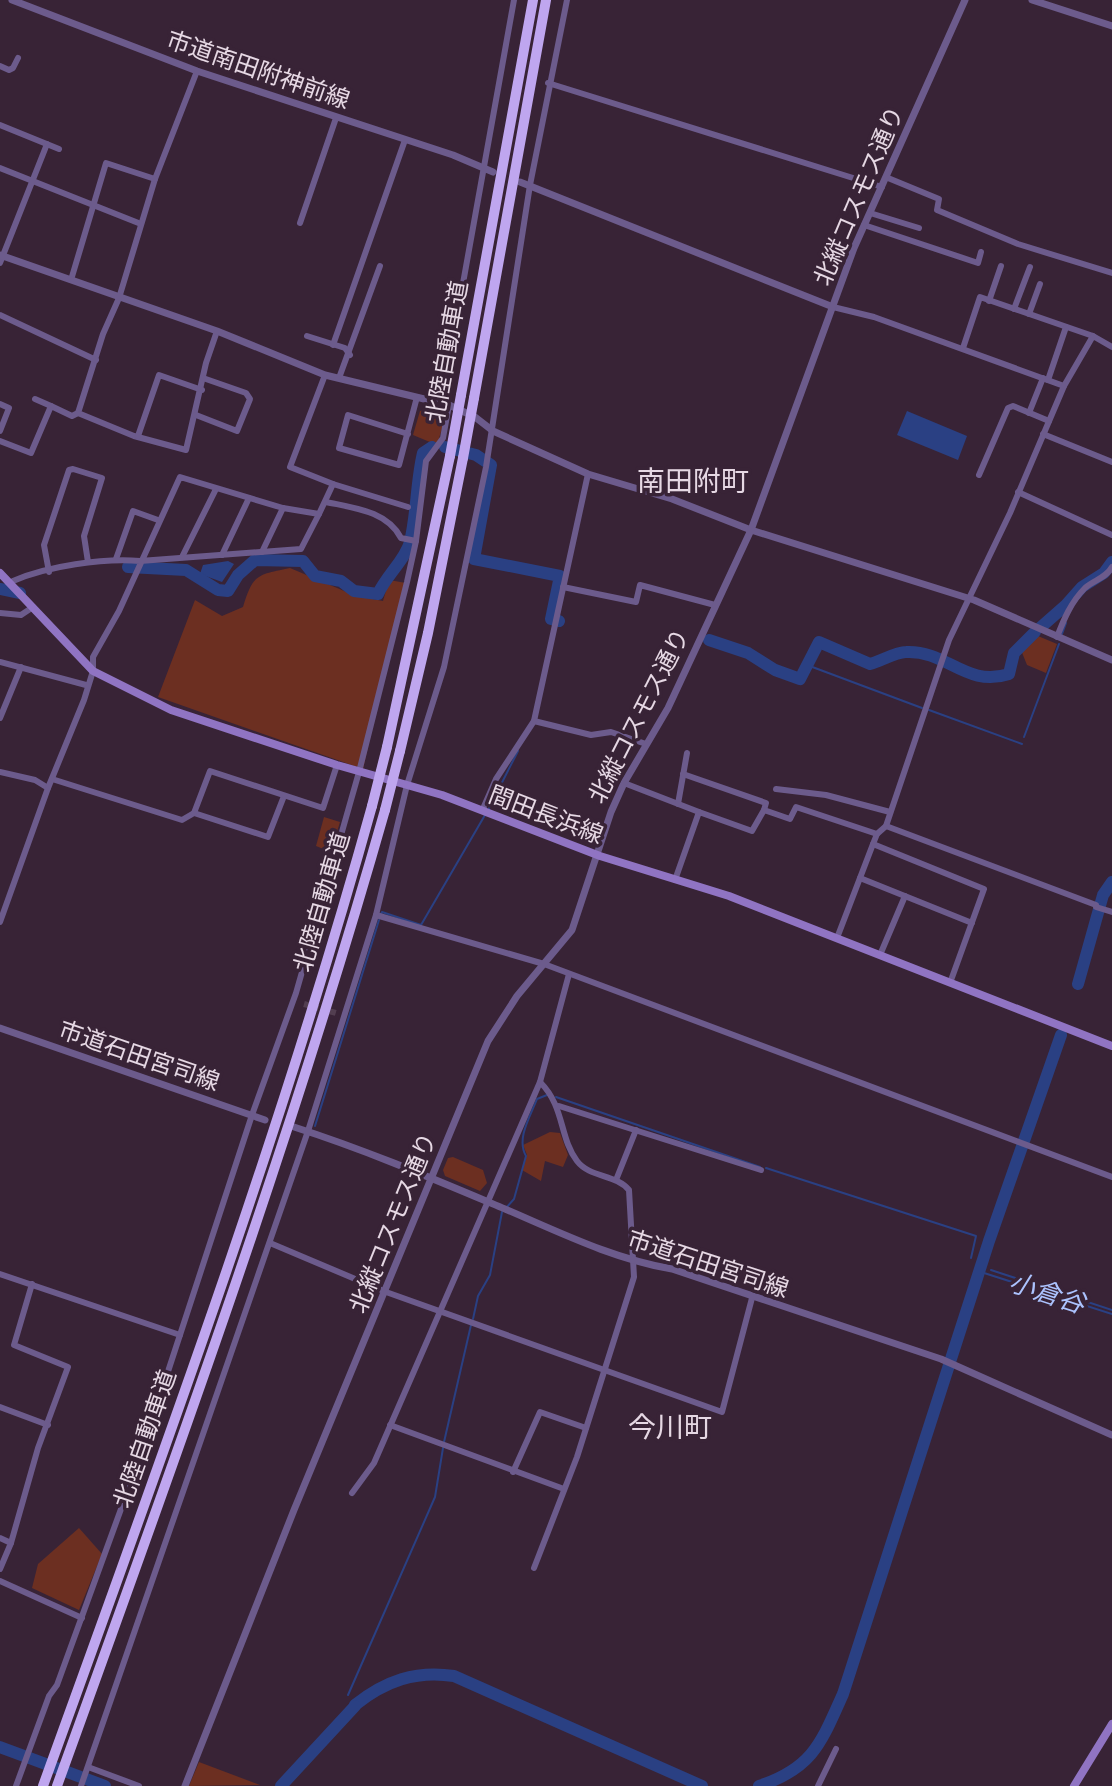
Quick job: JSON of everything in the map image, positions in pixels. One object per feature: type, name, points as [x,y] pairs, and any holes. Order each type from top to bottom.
[{"type":"highway","name":"北陸自動車道","points":[[43,1786],[246,1212],[315,998],[372,806],[450,456],[533,0]]},
{"type":"highway","name":"北陸自動車道","points":[[57,1786],[262,1203],[347,941],[384,810],[428,633],[463,458],[546,0]]},
{"type":"main road","name":"間田長浜線","points":[[0,573],[93,671],[171,710],[482,811],[597,855],[837,938],[1112,1046]]},
{"type":"main road","points":[[1074,1786],[1112,1724]]},
{"type":"street","name":"市道南田附神前線","points":[[12,0],[197,71],[494,172]]},
{"type":"street","points":[[438,402],[460,300],[481,167],[514,0]]},
{"type":"street","points":[[81,1786],[308,1131],[376,915],[407,785],[444,667],[493,431],[530,185],[548,83],[567,0]]},
{"type":"street","name":"北縦コスモス通り","points":[[185,1786],[294,1510],[488,1041],[504,1013],[572,930],[624,783],[668,708],[751,530],[864,225],[888,178],[965,0]]},
{"type":"street","points":[[1032,0],[1112,26]]},
{"type":"street","points":[[0,66],[9,70],[18,58]]},
{"type":"street","points":[[35,399],[72,416],[78,413],[103,334],[120,298],[155,179],[197,71]]},
{"type":"street","points":[[548,83],[882,187]]},
{"type":"street","points":[[300,223],[336,118]]},
{"type":"street","points":[[0,125],[59,149]]},
{"type":"street","points":[[333,345],[405,140]]},
{"type":"street","points":[[47,144],[3,240],[1,258],[217,331],[325,375],[449,405],[475,417],[493,431],[588,474],[672,499],[751,530],[967,598],[1112,660]]},
{"type":"street","points":[[71,280],[106,163],[155,179]]},
{"type":"street","points":[[0,168],[141,224]]},
{"type":"street","points":[[888,178],[939,199],[937,210],[1018,244],[1112,273]]},
{"type":"street","points":[[520,182],[833,307],[874,317],[1064,386]]},
{"type":"street","points":[[870,213],[919,228]]},
{"type":"street","points":[[864,225],[978,263],[981,252]]},
{"type":"street","points":[[989,301],[1001,265]]},
{"type":"street","points":[[340,378],[380,266]]},
{"type":"street","points":[[1014,309],[1030,267]]},
{"type":"street","points":[[1029,314],[1040,284]]},
{"type":"street","points":[[963,348],[980,298],[1093,336],[1112,347]]},
{"type":"street","points":[[0,315],[96,359]]},
{"type":"street","points":[[1029,413],[1066,327]]},
{"type":"street","points":[[78,413],[184,450],[196,415],[203,378],[217,331]]},
{"type":"street","points":[[307,336],[345,348],[350,355]]},
{"type":"street","points":[[837,938],[877,834],[886,826],[942,659],[967,598],[1018,492],[1064,386],[1093,336]]},
{"type":"street","points":[[138,436],[159,375],[202,390]]},
{"type":"street","points":[[325,375],[290,467],[333,484],[408,506]]},
{"type":"street","points":[[196,415],[237,431],[250,401],[246,393],[203,378]]},
{"type":"street","points":[[408,434],[348,415],[338,448],[398,465],[408,434],[417,397]]},
{"type":"street","points":[[0,404],[9,408],[0,430]]},
{"type":"street","points":[[16,1786],[82,1618],[141,1454],[252,1115],[294,1001],[359,772],[415,541],[426,461],[443,438],[449,405]]},
{"type":"street","points":[[0,441],[31,453],[51,406]]},
{"type":"street","points":[[979,475],[1007,408],[1013,406],[1049,421]]},
{"type":"street","points":[[1043,435],[1112,462]]},
{"type":"street","points":[[49,572],[44,545],[69,470],[72,469],[102,478],[83,536],[88,562]]},
{"type":"street","points":[[482,811],[496,779],[534,721],[588,474]]},
{"type":"street","points":[[0,922],[48,788],[84,700],[86,685],[93,671],[93,657],[119,611],[158,520],[180,477],[283,508],[319,514]]},
{"type":"street","points":[[11,582],[88,562],[116,559],[140,561],[301,549],[333,484]]},
{"type":"street","points":[[182,557],[216,489]]},
{"type":"street","points":[[1018,492],[1112,535]]},
{"type":"street","points":[[222,555],[249,498]]},
{"type":"street","points":[[326,502],[368,511],[395,525],[401,538],[415,541]]},
{"type":"street","points":[[262,552],[283,508]]},
{"type":"street","points":[[116,559],[133,511],[158,520]]},
{"type":"street","points":[[1057,637],[1072,603],[1087,586],[1108,574],[1112,567]]},
{"type":"street","points":[[563,587],[636,602],[640,585],[715,605]]},
{"type":"street","points":[[0,613],[21,615],[31,605]]},
{"type":"street","points":[[0,662],[86,685]]},
{"type":"street","points":[[0,718],[21,667]]},
{"type":"street","points":[[534,721],[591,736],[611,732],[646,744]]},
{"type":"street","points":[[678,804],[687,752]]},
{"type":"street","points":[[52,779],[182,820],[194,813],[211,771],[323,808],[337,765]]},
{"type":"street","points":[[0,772],[35,780],[48,788]]},
{"type":"street","points":[[624,783],[752,831],[766,803],[683,774]]},
{"type":"street","points":[[776,789],[826,795],[890,812]]},
{"type":"street","points":[[194,813],[268,837],[284,796]]},
{"type":"street","points":[[764,810],[790,819],[796,807],[877,834]]},
{"type":"street","points":[[675,880],[699,812]]},
{"type":"street","points":[[886,826],[1110,912]]},
{"type":"street","points":[[873,844],[984,889],[950,983]]},
{"type":"street","points":[[860,878],[972,923]]},
{"type":"street","points":[[880,955],[905,896]]},
{"type":"street","points":[[376,915],[544,964],[1112,1177]]},
{"type":"street","points":[[352,1493],[374,1463],[540,1082],[569,974]]},
{"type":"street","points":[[294,1001],[304,1004]]},
{"type":"street","points":[[336,1013],[345,1015]]},
{"type":"street","name":"市道石田宮司線","points":[[0,1028],[265,1119]]},
{"type":"street","points":[[534,1568],[586,1427],[634,1277],[635,1261],[632,1198],[627,1187],[586,1169],[578,1162],[559,1107],[540,1082]]},
{"type":"street","points":[[559,1107],[761,1170]]},
{"type":"street","name":"市道石田宮司線","points":[[294,1127],[432,1178],[635,1261],[672,1269],[955,1365],[1112,1434]]},
{"type":"street","points":[[616,1180],[636,1130]]},
{"type":"street","points":[[270,1243],[386,1292],[722,1412],[752,1298]]},
{"type":"street","points":[[0,1274],[180,1335]]},
{"type":"street","points":[[0,1569],[11,1543],[38,1448],[68,1367],[13,1345],[32,1284]]},
{"type":"street","points":[[0,1407],[48,1424]]},
{"type":"street","points":[[513,1472],[540,1412],[586,1427]]},
{"type":"street","points":[[390,1425],[564,1489]]},
{"type":"street","points":[[0,1538],[11,1543]]},
{"type":"street","points":[[0,1581],[82,1618]]},
{"type":"street","points":[[818,1786],[836,1749]]},
{"type":"street","points":[[87,1769],[139,1786]]},
{"type":"shaded area","points":[[426,409],[446,415],[437,445],[413,435],[420,411]]},
{"type":"shaded area","points":[[290,568],[356,596],[383,601],[389,580],[406,583],[363,769],[158,697],[195,600],[222,616],[243,607],[250,588],[258,578],[270,572]]},
{"type":"shaded area","points":[[1038,636],[1057,644],[1046,673],[1027,665],[1021,650]]},
{"type":"shaded area","points":[[324,817],[340,822],[331,852],[316,846]]},
{"type":"shaded area","points":[[550,1132],[560,1133],[568,1155],[563,1167],[545,1161],[541,1181],[522,1170],[527,1155],[523,1145]]},
{"type":"shaded area","points":[[453,1157],[483,1170],[487,1183],[480,1191],[445,1176],[443,1170],[448,1158]]},
{"type":"shaded area","points":[[79,1528],[102,1554],[79,1610],[32,1588],[38,1564]]},
{"type":"shaded area","points":[[199,1762],[260,1785],[189,1786]]},
{"type":"water","points":[[907,411],[967,436],[958,460],[897,435]]},
{"type":"water","points":[[228,561],[234,564],[222,582],[200,574],[203,565]]},
{"type":"waterway","points":[[128,567],[186,570],[218,590],[228,591],[238,575],[255,560],[303,561],[315,576],[341,581],[354,591],[378,594],[410,542],[423,453],[432,447]]},
{"type":"waterway","points":[[445,447],[476,455],[491,465],[474,559],[560,576],[551,619],[559,621]]},
{"type":"waterway","points":[[1041,627],[1082,587],[1104,573],[1112,562]]},
{"type":"waterway","points":[[0,589],[20,593]]},
{"type":"waterway","points":[[1062,634],[1066,623]]},
{"type":"waterway","points":[[709,640],[748,653],[775,670],[800,679],[819,642],[870,664],[902,652],[920,653],[968,673],[994,677],[1009,674],[1014,653],[1035,632]]},
{"type":"waterway","points":[[1024,737],[1059,644]]},
{"type":"waterway","points":[[807,665],[922,708]]},
{"type":"waterway","points":[[929,710],[1022,744]]},
{"type":"waterway","points":[[489,808],[518,751]]},
{"type":"waterway","points":[[381,914],[382,912],[421,925],[485,815]]},
{"type":"waterway","points":[[1078,984],[1103,895],[1112,882]]},
{"type":"waterway","points":[[315,1126],[379,920]]},
{"type":"waterway","points":[[759,1786],[777,1779],[804,1762],[821,1740],[843,1694],[989,1241],[1061,1035]]},
{"type":"waterway","points":[[506,1208],[514,1199],[526,1156],[523,1135],[528,1120],[537,1099],[547,1095]]},
{"type":"waterway","points":[[556,1097],[760,1167]]},
{"type":"waterway","points":[[766,1168],[976,1236],[971,1258]]},
{"type":"waterway","points":[[473,1319],[478,1296],[490,1275],[502,1212]]},
{"type":"waterway","points":[[991,1270],[1112,1310]]},
{"type":"waterway","name":"小倉谷","points":[[981,1272],[1112,1314]]},
{"type":"waterway","points":[[444,1442],[471,1325]]},
{"type":"waterway","points":[[348,1695],[435,1497],[443,1448]]},
{"type":"waterway","points":[[355,1705],[378,1689],[402,1679],[427,1675],[454,1676],[702,1786]]},
{"type":"waterway","points":[[281,1786],[355,1706]]},
{"type":"waterway","points":[[0,1747],[105,1786]]},
{"type":"tunnel","points":[[304,1004],[336,1013]]},
{"type":"district","name":"南田附町","points":[[693,481]]},
{"type":"district","name":"今川町","points":[[670,1427]]}]
